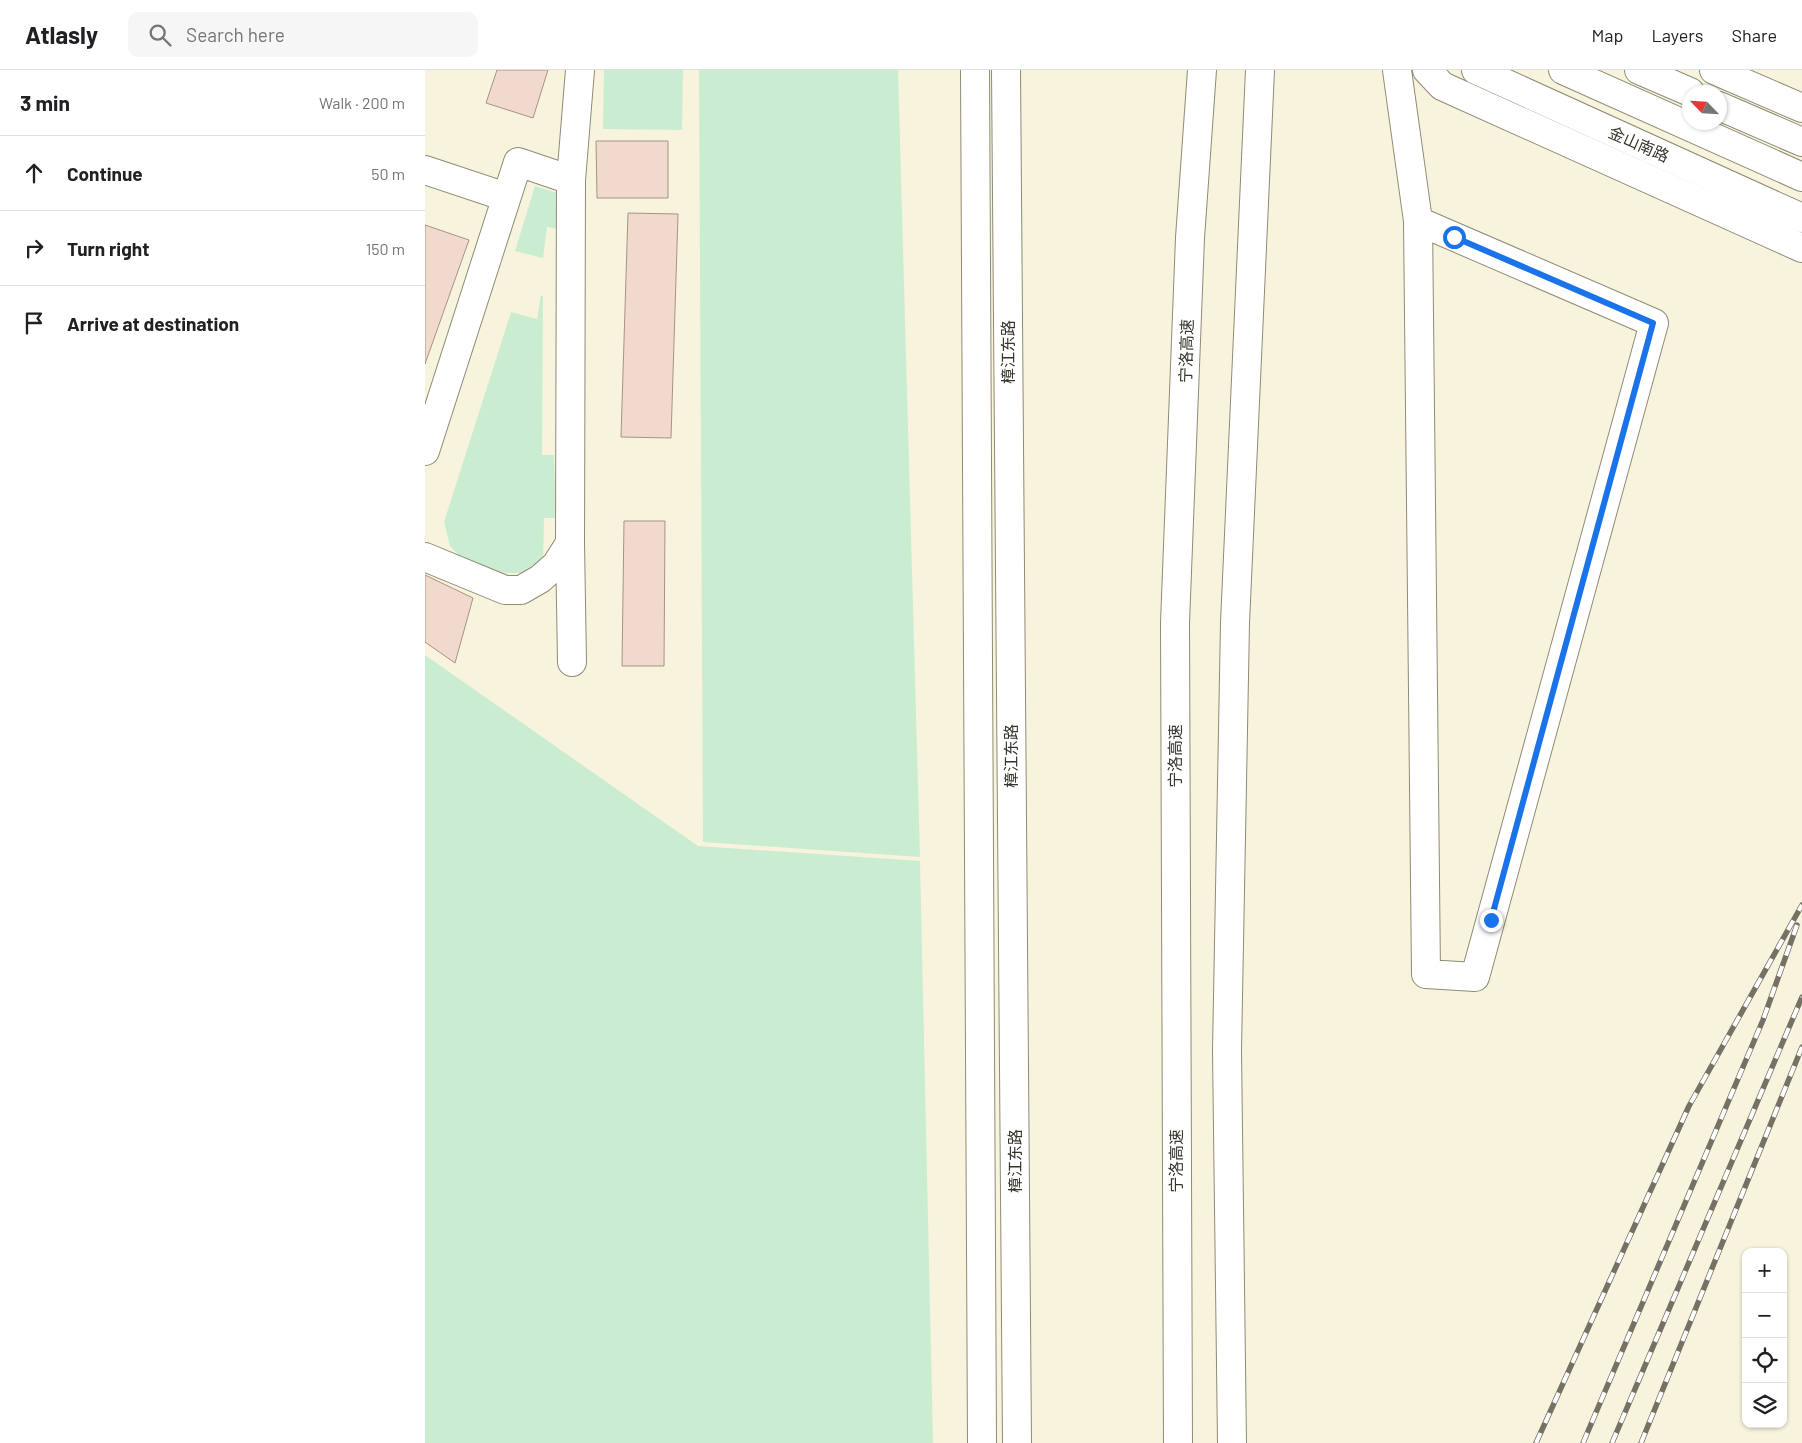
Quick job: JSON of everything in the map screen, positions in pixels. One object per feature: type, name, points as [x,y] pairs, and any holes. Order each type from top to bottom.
[{"type":"main road","points":[[572,662],[569,542],[571,180],[579,70]]},
{"type":"main road","name":"樟江东路","points":[[975,70],[982,1443]]},
{"type":"main road","name":"樟江东路","points":[[1006,70],[1017,1443]]},
{"type":"main road","name":"宁洛高速","points":[[1178,1443],[1175,623],[1190,238],[1202,70]]},
{"type":"main road","points":[[1232,1443],[1227,1050],[1235,623],[1260,70]]},
{"type":"main road","points":[[1397,70],[1417,222],[1426,974],[1475,977],[1653,323],[1417,222]]},
{"type":"main road","points":[[1427,70],[1442,86],[1802,248]]},
{"type":"main road","name":"金山南路","points":[[1477,70],[1802,218]]},
{"type":"main road","points":[[1563,70],[1802,177]]},
{"type":"main road","points":[[1639,70],[1682,89]]},
{"type":"main road","points":[[1715,70],[1802,108]]},
{"type":"main road","points":[[1727,109],[1802,142]]},
{"type":"main road","points":[[425,451],[518,162],[571,180]]},
{"type":"main road","points":[[425,170],[507,197]]},
{"type":"main road","points":[[425,557],[505,590],[521,590],[540,580],[556,565],[569,542]]},
{"type":"green space","points":[[604,70],[683,70],[682,130],[603,129]]},
{"type":"green space","points":[[699,70],[898,70],[920,857],[703,842]]},
{"type":"green space","points":[[535,186],[557,193],[557,229],[547,227],[543,258],[515,251]]},
{"type":"green space","points":[[541,295],[543,296],[542,455],[554,455],[556,518],[544,518],[543,563],[531,573],[506,573],[465,561],[450,546],[444,522],[511,312],[537,319]]},
{"type":"green space","points":[[425,655],[698,846],[920,861],[933,1443],[425,1443]]},
{"type":"building","points":[[497,70],[548,70],[533,118],[486,103]]},
{"type":"building","points":[[596,141],[668,141],[668,198],[597,198]]},
{"type":"building","points":[[628,213],[678,214],[671,438],[621,437]]},
{"type":"building","points":[[425,225],[469,240],[425,364]]},
{"type":"building","points":[[624,521],[665,521],[664,666],[622,666]]},
{"type":"building","points":[[425,575],[473,598],[455,663],[425,642]]},
{"type":"railway","points":[[1536,1443],[1689,1106],[1802,905]]},
{"type":"railway","points":[[1583,1443],[1763,1020],[1797,925]]},
{"type":"railway","points":[[1612,1443],[1802,997]]},
{"type":"railway","points":[[1641,1443],[1802,1047]]},
{"type":"route","points":[[1454,237],[1653,323],[1491,920]]}]
